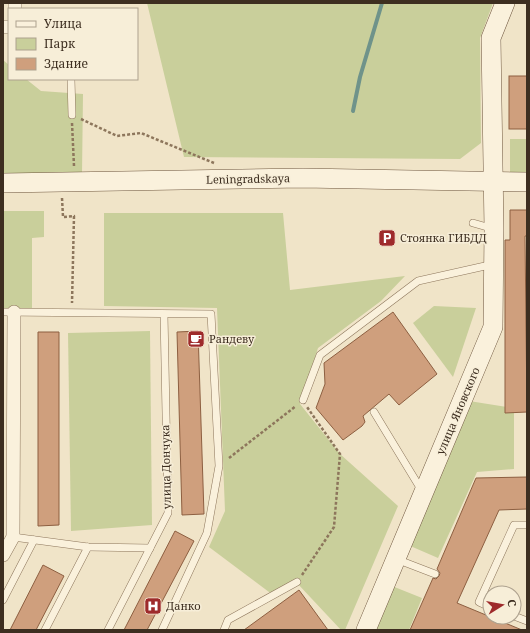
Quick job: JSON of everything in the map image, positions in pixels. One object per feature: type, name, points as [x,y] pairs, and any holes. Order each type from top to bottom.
[{"type":"street","name":"улица Яновского","points":[[366,630],[493,327],[494,229],[492,180],[491,38],[506,3]]},
{"type":"street","name":"Leningradskaya","points":[[3,183],[303,178],[492,180],[527,182]]},
{"type":"street","points":[[3,555],[8,538],[8,312]]},
{"type":"lane","points":[[71,80],[72,115]]},
{"type":"lane","points":[[473,223],[494,229]]},
{"type":"lane","points":[[303,400],[320,355],[418,280],[494,264]]},
{"type":"lane","points":[[8,312],[211,314],[219,466],[207,533],[162,630]]},
{"type":"lane","name":"улица Дончука","points":[[108,630],[168,513],[164,314]]},
{"type":"lane","points":[[374,412],[423,493]]},
{"type":"lane","points":[[487,585],[514,525],[527,525]]},
{"type":"lane","points":[[8,538],[88,547],[150,548]]},
{"type":"lane","points":[[3,600],[34,540]]},
{"type":"lane","points":[[45,630],[88,547]]},
{"type":"lane","points":[[396,559],[434,574]]},
{"type":"lane","points":[[224,630],[228,620],[297,582]]},
{"type":"lane","points":[[482,595],[479,602],[482,603]]},
{"type":"path","points":[[74,169],[72,115],[117,136],[141,133],[218,165]]},
{"type":"path","points":[[69,196],[62,197],[63,217],[74,216],[72,312]]},
{"type":"path","points":[[219,466],[303,400],[340,454],[334,527],[297,582]]},
{"type":"green space","points":[[147,3],[493,3],[480,38],[481,143],[460,159],[184,157]]},
{"type":"green space","points":[[3,60],[8,64],[8,80],[27,80],[41,91],[83,94],[82,174],[3,175]]},
{"type":"green space","points":[[510,139],[527,139],[527,172],[510,172]]},
{"type":"green space","points":[[3,211],[44,211],[44,237],[32,238],[32,308],[3,308]]},
{"type":"green space","points":[[104,213],[283,213],[290,290],[405,276],[381,301],[318,348],[300,404],[340,454],[398,506],[345,630],[341,630],[297,583],[273,595],[209,547],[225,511],[217,308],[104,306]]},
{"type":"green space","points":[[434,306],[476,308],[453,377],[413,323]]},
{"type":"green space","points":[[150,331],[152,525],[71,531],[68,333]]},
{"type":"green space","points":[[469,401],[514,408],[514,469],[477,472],[438,558],[408,545]]},
{"type":"green space","points":[[392,586],[422,598],[409,630],[374,630]]},
{"type":"building","points":[[509,76],[527,76],[527,129],[509,129]]},
{"type":"building","points":[[510,210],[527,210],[527,236],[525,236],[527,412],[505,413],[505,240],[510,240]]},
{"type":"building","points":[[393,312],[437,374],[399,405],[389,394],[363,416],[365,422],[362,426],[343,440],[316,408],[325,384],[324,363]]},
{"type":"building","points":[[198,331],[204,514],[182,515],[177,332]]},
{"type":"building","points":[[38,332],[59,332],[59,525],[38,526]]},
{"type":"building","points":[[527,477],[527,509],[499,510],[457,603],[482,613],[482,625],[510,625],[522,630],[410,630],[433,578],[436,579],[439,576],[440,573],[437,569],[476,478]]},
{"type":"building","points":[[175,531],[194,541],[147,630],[124,630]]},
{"type":"building","points":[[43,565],[64,576],[36,630],[10,630]]},
{"type":"building","points":[[299,590],[328,630],[244,630]]},
{"type":"waterway","points":[[353,111],[360,77],[382,3]]},
{"type":"place","name":"Стоянка ГИБДД","points":[[387,238]]},
{"type":"place","name":"Рандеву","points":[[196,339]]},
{"type":"place","name":"Данко","points":[[153,606]]}]
